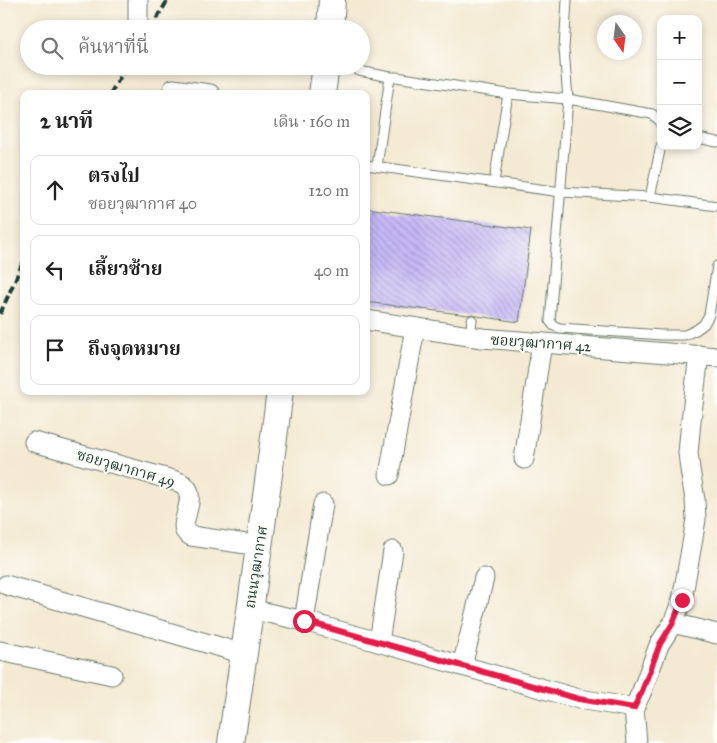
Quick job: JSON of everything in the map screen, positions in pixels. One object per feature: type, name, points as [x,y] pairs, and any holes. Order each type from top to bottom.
[{"type":"main road","points":[[331,20],[332,0]]},
{"type":"main road","points":[[323,90],[325,75]]},
{"type":"main road","name":"ถนนวุฒากาศ","points":[[231,743],[260,546],[279,395]]},
{"type":"street","points":[[138,0],[138,20]]},
{"type":"street","points":[[173,89],[180,90]]},
{"type":"street","name":"ซอยวุฒากาศ 42","points":[[370,321],[415,328],[471,328],[542,343],[708,356]]},
{"type":"street","points":[[389,475],[415,328]]},
{"type":"street","points":[[524,459],[542,343]]},
{"type":"street","points":[[637,743],[634,708],[660,644],[673,623],[682,600],[696,519],[688,453],[691,421],[708,356]]},
{"type":"street","name":"ซอยวุฒากาศ 49","points":[[34,442],[169,478],[184,485],[188,490],[190,501],[184,529],[186,534],[260,546]]},
{"type":"street","points":[[304,621],[323,504]]},
{"type":"street","points":[[379,642],[393,551]]},
{"type":"street","points":[[462,666],[484,578]]},
{"type":"street","points":[[6,585],[244,654]]},
{"type":"street","points":[[250,609],[304,621],[579,699],[634,708]]},
{"type":"street","points":[[673,623],[717,634]]},
{"type":"street","points":[[0,651],[112,675]]},
{"type":"lane","points":[[567,0],[564,49],[568,99],[550,321],[554,326],[560,328],[685,335],[704,324],[709,315],[717,266]]},
{"type":"lane","points":[[370,73],[508,94],[568,99],[652,114],[657,118]]},
{"type":"lane","points":[[378,166],[390,77]]},
{"type":"lane","points":[[494,182],[508,94]]},
{"type":"lane","points":[[702,139],[717,142]]},
{"type":"lane","points":[[650,197],[660,150]]},
{"type":"lane","points":[[370,165],[561,192],[650,197],[717,206]]},
{"type":"building","points":[[370,209],[531,230],[519,322],[472,314],[370,303]]},
{"type":"railway","points":[[156,20],[168,0]]},
{"type":"railway","points":[[112,90],[122,75]]},
{"type":"railway","points":[[0,314],[20,269]]},
{"type":"route","points":[[304,621],[579,699],[634,708],[660,644],[673,623],[682,600]]}]
